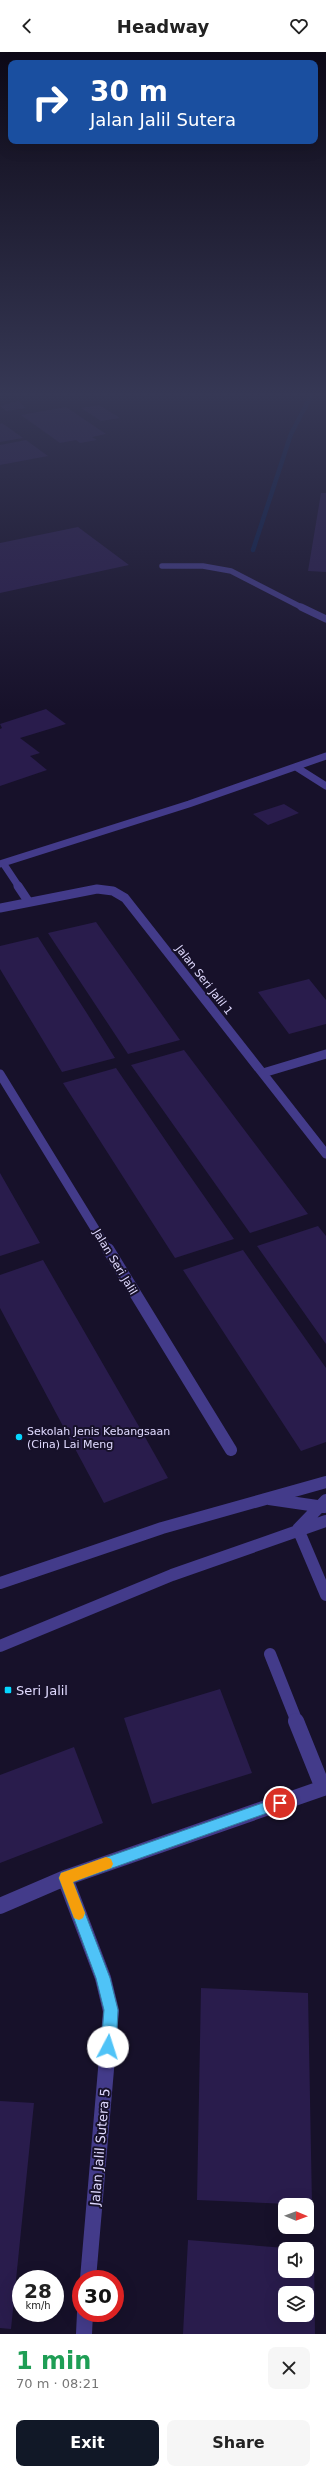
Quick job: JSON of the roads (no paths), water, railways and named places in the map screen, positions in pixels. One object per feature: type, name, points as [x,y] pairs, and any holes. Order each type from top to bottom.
[{"type":"street","points":[[162,566],[203,566],[231,571],[326,619]]},
{"type":"street","points":[[0,908],[28,900],[2,864],[326,756]]},
{"type":"street","points":[[296,767],[326,786]]},
{"type":"street","name":"Jalan Seri Jalil 1","points":[[28,900],[97,888],[113,891],[125,898],[326,1154]]},
{"type":"street","points":[[263,1073],[326,1054]]},
{"type":"street","name":"Jalan Seri Jalil","points":[[0,1074],[230,1450]]},
{"type":"street","points":[[0,1583],[73,1556],[263,1498],[326,1482]]},
{"type":"street","points":[[263,1498],[324,1504]]},
{"type":"street","points":[[298,1529],[324,1504]]},
{"type":"street","points":[[0,1646],[172,1575],[298,1529],[326,1521]]},
{"type":"street","points":[[298,1529],[326,1595]]},
{"type":"street","points":[[0,1906],[65,1878],[324,1787],[270,1654]]},
{"type":"street","name":"Jalan Jalil Sutera 5","points":[[65,1878],[103,1978],[111,2010],[89,2270]]},
{"type":"street","points":[[84,2334],[85,2322]]},
{"type":"waterway","points":[[253,550],[270,498]]},
{"type":"place","name":"Sekolah Jenis Kebangsaan (Cina) Lai Meng","points":[[19,1437]]},
{"type":"place","name":"Seri Jalil","points":[[8,1690]]}]
